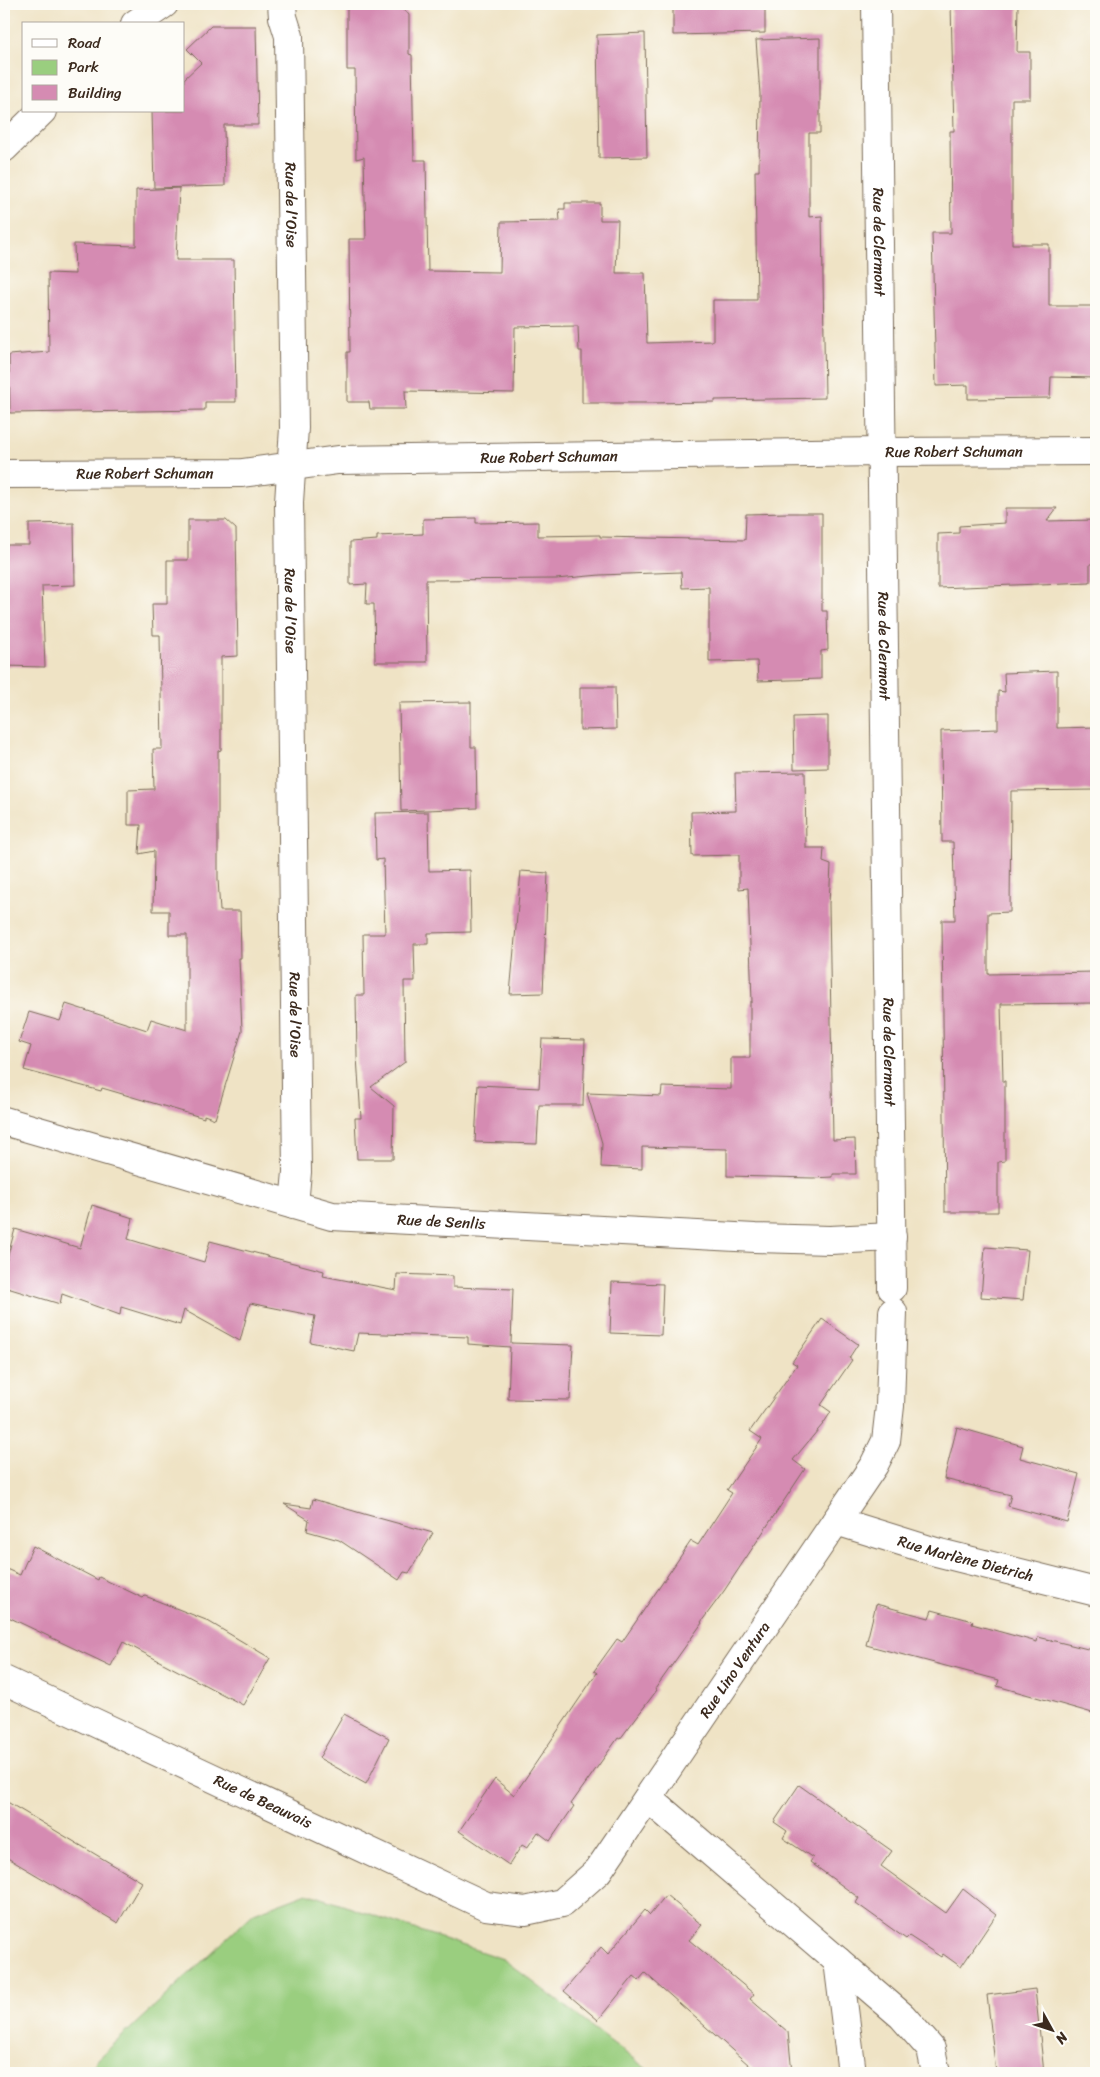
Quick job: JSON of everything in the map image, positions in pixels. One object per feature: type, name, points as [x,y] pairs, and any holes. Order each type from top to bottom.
[{"type":"street","points":[[136,22],[151,4]]},
{"type":"street","points":[[137,22],[164,4]]},
{"type":"street","name":"Rue de Clermont","points":[[876,4],[892,1300]]},
{"type":"street","name":"Rue de l'Oise","points":[[278,8],[289,36],[294,428],[289,512],[297,1163],[294,1205]]},
{"type":"street","points":[[4,148],[41,112]]},
{"type":"street","name":"Rue Robert Schuman","points":[[4,474],[242,473],[338,460],[881,452],[1096,451]]},
{"type":"street","name":"Rue de Senlis","points":[[4,1121],[332,1216],[755,1238],[830,1240],[892,1237]]},
{"type":"street","name":"Rue Lino Ventura","points":[[525,1911],[562,1903],[598,1871],[874,1466],[886,1441],[890,1406],[892,1300]]},
{"type":"street","name":"Rue Marlène Dietrich","points":[[836,1521],[936,1552],[1096,1592]]},
{"type":"street","name":"Rue de Beauvais","points":[[4,1680],[486,1906],[525,1911]]},
{"type":"street","points":[[648,1798],[902,2016],[931,2050],[936,2073]]},
{"type":"street","points":[[838,1961],[852,2073]]},
{"type":"green space","points":[[307,1893],[503,1959],[652,2073],[88,2073],[98,2059],[254,1913]]},
{"type":"building","points":[[347,4],[400,4],[409,15],[409,54],[412,55],[414,160],[426,160],[428,271],[500,272],[501,222],[560,221],[559,209],[565,209],[565,203],[600,203],[600,220],[618,220],[616,273],[645,273],[647,343],[713,341],[713,300],[757,300],[755,171],[759,171],[760,94],[756,40],[820,38],[820,133],[809,133],[809,217],[822,216],[825,398],[715,400],[715,402],[582,403],[582,351],[579,351],[578,326],[515,327],[514,393],[405,391],[406,409],[370,409],[369,402],[347,402],[347,352],[350,352],[349,239],[366,239],[364,157],[356,159],[355,70],[347,70]]},
{"type":"building","points":[[673,4],[765,4],[765,33],[673,35]]},
{"type":"building","points":[[951,4],[1018,4],[1017,52],[1030,52],[1030,99],[1012,99],[1012,244],[1049,244],[1049,306],[1096,306],[1096,378],[1051,377],[1050,398],[968,399],[968,385],[936,386],[932,233],[951,233],[950,131],[954,131]]},
{"type":"building","points":[[211,26],[256,26],[258,125],[224,125],[225,186],[154,188],[152,112],[185,112],[185,78],[201,63],[187,49]]},
{"type":"building","points":[[645,33],[647,157],[599,158],[597,35]]},
{"type":"building","points":[[179,188],[176,260],[234,260],[236,402],[205,402],[205,410],[10,413],[9,355],[49,352],[48,273],[75,274],[74,244],[136,246],[136,190]]},
{"type":"building","points":[[1005,508],[1057,508],[1047,521],[1096,520],[1096,564],[1090,564],[1090,582],[938,588],[938,534],[959,533],[959,526],[1005,523]]},
{"type":"building","points":[[822,513],[822,611],[827,611],[828,650],[821,651],[821,679],[758,681],[757,661],[709,662],[709,587],[682,588],[681,572],[600,575],[556,579],[426,580],[427,662],[375,662],[374,604],[366,604],[367,584],[350,585],[350,542],[377,540],[377,536],[423,534],[423,519],[476,518],[476,523],[538,522],[538,536],[600,535],[600,537],[745,540],[746,514]]},
{"type":"building","points":[[188,520],[226,520],[236,529],[238,656],[221,657],[221,750],[218,751],[218,879],[220,911],[240,911],[241,958],[239,958],[242,1031],[215,1119],[204,1115],[204,1118],[102,1088],[101,1091],[24,1070],[31,1046],[19,1042],[29,1012],[60,1021],[66,1004],[147,1030],[151,1019],[187,1030],[187,935],[169,935],[169,911],[153,911],[154,851],[139,854],[141,825],[128,825],[128,790],[154,789],[153,749],[162,749],[160,635],[153,635],[152,604],[167,604],[167,560],[188,560]]},
{"type":"building","points":[[74,523],[75,585],[42,586],[45,667],[4,666],[4,545],[29,545],[29,524]]},
{"type":"building","points":[[1057,671],[1057,728],[1096,727],[1096,790],[1011,791],[1010,912],[988,913],[988,974],[1096,972],[1096,1003],[1001,1004],[1003,1081],[1005,1081],[1005,1161],[998,1162],[998,1212],[945,1212],[942,920],[955,920],[953,842],[942,842],[941,731],[998,729],[998,691],[1005,692],[1004,673]]},
{"type":"building","points":[[580,687],[615,687],[616,729],[580,730]]},
{"type":"building","points":[[471,702],[471,747],[476,747],[477,808],[401,811],[399,703]]},
{"type":"building","points":[[828,716],[828,768],[794,769],[793,717]]},
{"type":"building","points":[[805,772],[806,848],[824,848],[823,862],[831,865],[829,904],[833,1140],[855,1139],[856,1174],[833,1174],[833,1177],[813,1178],[727,1176],[727,1149],[642,1147],[642,1169],[601,1167],[602,1143],[587,1093],[661,1096],[662,1087],[731,1089],[731,1058],[750,1058],[750,1002],[752,1002],[748,888],[739,889],[739,855],[692,856],[691,812],[736,811],[735,773]]},
{"type":"building","points":[[428,812],[429,871],[470,870],[471,932],[428,933],[428,944],[414,944],[415,981],[404,981],[405,1062],[371,1087],[394,1106],[393,1159],[357,1159],[355,1118],[361,1118],[357,1057],[356,995],[364,995],[363,934],[385,934],[383,859],[376,860],[375,813]]},
{"type":"building","points":[[521,871],[548,873],[543,993],[510,994]]},
{"type":"building","points":[[542,1039],[585,1040],[583,1105],[539,1105],[537,1144],[475,1142],[478,1085],[539,1088]]},
{"type":"building","points":[[92,1205],[133,1218],[128,1239],[204,1262],[210,1241],[324,1271],[323,1276],[396,1290],[397,1274],[453,1276],[453,1287],[513,1289],[511,1343],[573,1345],[570,1400],[508,1399],[510,1347],[468,1344],[468,1337],[358,1333],[354,1351],[310,1342],[315,1316],[250,1303],[240,1341],[184,1310],[180,1325],[121,1307],[120,1315],[62,1294],[60,1304],[4,1287],[4,1270],[15,1229],[80,1248]]},
{"type":"building","points":[[985,1247],[1028,1250],[1023,1300],[981,1297]]},
{"type":"building","points":[[612,1282],[663,1284],[661,1335],[610,1333]]},
{"type":"building","points":[[822,1319],[858,1344],[849,1358],[852,1360],[821,1405],[831,1412],[793,1460],[805,1469],[724,1591],[655,1689],[657,1690],[620,1739],[618,1738],[571,1804],[574,1806],[550,1841],[538,1832],[527,1848],[522,1845],[509,1865],[459,1831],[495,1779],[514,1795],[597,1673],[594,1671],[617,1639],[622,1642],[691,1541],[698,1545],[732,1493],[727,1490],[762,1439],[750,1431],[797,1365],[792,1362]]},
{"type":"building","points":[[957,1427],[1023,1446],[1020,1458],[1079,1474],[1067,1522],[1008,1506],[1011,1495],[944,1479]]},
{"type":"building","points":[[313,1499],[433,1533],[409,1573],[404,1572],[399,1580],[339,1540],[307,1531],[309,1520],[284,1504],[311,1508]]},
{"type":"building","points":[[33,1546],[98,1580],[99,1577],[143,1598],[145,1596],[206,1620],[270,1658],[243,1705],[123,1642],[111,1666],[4,1615],[4,1568],[20,1575]]},
{"type":"building","points":[[876,1604],[929,1618],[932,1610],[973,1621],[972,1624],[1037,1642],[1038,1637],[1096,1651],[1096,1714],[997,1686],[999,1680],[866,1645]]},
{"type":"building","points":[[344,1714],[389,1738],[366,1784],[319,1758]]},
{"type":"building","points":[[799,1785],[892,1851],[881,1866],[946,1913],[963,1889],[996,1915],[961,1967],[943,1954],[941,1957],[909,1936],[906,1939],[856,1903],[859,1898],[810,1862],[813,1858],[783,1838],[787,1831],[774,1822]]},
{"type":"building","points":[[4,1800],[142,1882],[118,1923],[4,1856]]},
{"type":"building","points":[[666,1895],[702,1925],[689,1940],[754,1994],[750,1999],[788,2032],[792,2073],[758,2073],[645,1973],[639,1980],[634,1976],[598,2020],[564,1991],[601,1947],[608,1954],[645,1910],[650,1915]]},
{"type":"building","points":[[1035,1989],[1044,2073],[996,2073],[987,1995]]}]
